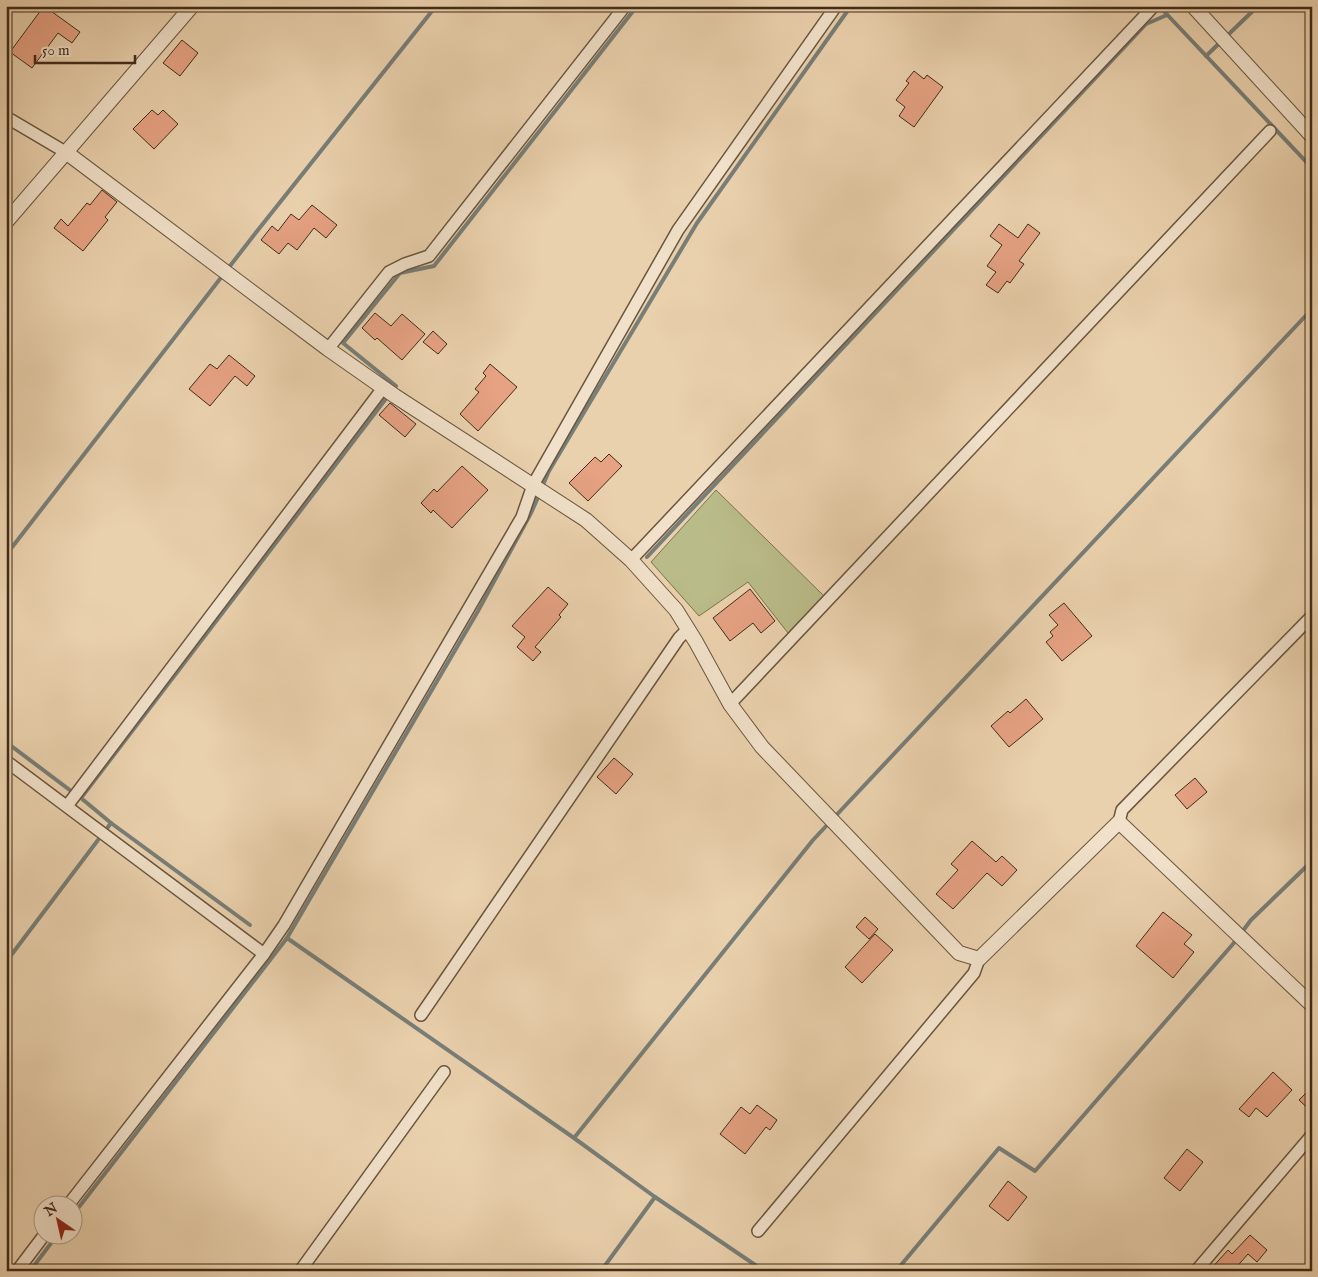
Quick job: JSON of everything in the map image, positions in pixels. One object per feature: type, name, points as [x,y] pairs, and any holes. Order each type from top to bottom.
[{"type":"street","points":[[6,222],[192,6]]},
{"type":"street","points":[[328,349],[389,272],[429,256],[625,6]]},
{"type":"street","points":[[77,1194],[264,954],[284,925],[539,489],[678,230],[836,6]]},
{"type":"street","points":[[1193,6],[1312,136]]},
{"type":"street","points":[[631,560],[1152,8]]},
{"type":"street","points":[[6,117],[66,153],[328,349],[388,391],[586,520],[631,560],[662,592],[688,629],[730,704],[762,747],[959,953],[979,959]]},
{"type":"street","points":[[730,704],[1270,131]]},
{"type":"street","points":[[73,798],[388,391]]},
{"type":"street","points":[[758,1231],[974,974],[979,959],[1119,822],[1122,810],[1312,616]]},
{"type":"street","points":[[421,1015],[688,629]]},
{"type":"street","points":[[6,761],[73,798],[264,954]]},
{"type":"street","points":[[1119,822],[1312,1005]]},
{"type":"street","points":[[300,1271],[444,1072]]},
{"type":"street","points":[[1196,1271],[1312,1135]]},
{"type":"street","points":[[17,1271],[37,1244]]},
{"type":"green space","points":[[716,490],[824,596],[788,633],[748,582],[699,616],[651,562]]},
{"type":"building","points":[[44,6],[80,32],[72,43],[58,33],[32,68],[10,52]]},
{"type":"building","points":[[182,40],[198,53],[180,76],[163,63]]},
{"type":"building","points":[[914,71],[924,79],[927,75],[943,87],[914,127],[899,116],[905,107],[896,100],[909,83],[906,81]]},
{"type":"building","points":[[152,110],[158,115],[163,110],[178,124],[154,149],[133,129]]},
{"type":"building","points":[[102,190],[117,202],[105,217],[108,220],[83,251],[54,228],[61,219],[68,226],[87,203],[90,205]]},
{"type":"building","points":[[312,205],[337,225],[326,238],[314,228],[297,250],[288,243],[279,254],[261,240],[272,226],[278,231],[291,214],[299,220]]},
{"type":"building","points":[[999,224],[1018,238],[1028,224],[1040,233],[1019,261],[1024,264],[1010,283],[1007,281],[998,293],[986,285],[996,272],[987,266],[1002,245],[990,236]]},
{"type":"building","points":[[375,313],[391,326],[402,314],[425,334],[402,360],[377,338],[375,340],[362,328]]},
{"type":"building","points":[[433,331],[447,344],[438,354],[423,342]]},
{"type":"building","points":[[229,355],[255,376],[247,386],[235,376],[210,406],[189,389],[210,364],[217,369]]},
{"type":"building","points":[[490,364],[517,387],[478,431],[460,414],[479,392],[475,389],[486,376],[483,373]]},
{"type":"building","points":[[390,403],[416,424],[405,437],[379,415]]},
{"type":"building","points":[[609,454],[622,466],[588,501],[569,483],[595,457],[601,462]]},
{"type":"building","points":[[462,466],[488,490],[452,528],[433,510],[431,513],[421,503],[434,489],[437,492]]},
{"type":"building","points":[[548,587],[568,604],[559,615],[561,617],[535,647],[541,652],[533,661],[517,647],[525,637],[512,626]]},
{"type":"building","points":[[750,589],[775,621],[761,633],[753,623],[730,641],[713,618]]},
{"type":"building","points":[[1064,603],[1092,636],[1062,661],[1046,642],[1053,636],[1050,632],[1058,625],[1049,615]]},
{"type":"building","points":[[1026,699],[1043,719],[1009,747],[991,726]]},
{"type":"building","points":[[614,758],[633,774],[616,794],[597,777]]},
{"type":"building","points":[[1195,778],[1207,792],[1187,809],[1175,795]]},
{"type":"building","points":[[972,841],[996,862],[1002,856],[1017,870],[1002,886],[987,873],[953,909],[936,894],[958,870],[951,864]]},
{"type":"building","points":[[1163,912],[1192,935],[1184,944],[1194,952],[1173,978],[1136,946]]},
{"type":"building","points":[[865,917],[878,929],[869,939],[856,927]]},
{"type":"building","points":[[875,934],[893,950],[862,983],[845,967]]},
{"type":"building","points":[[1273,1072],[1292,1090],[1267,1117],[1256,1108],[1249,1117],[1239,1109]]},
{"type":"building","points":[[1312,1087],[1312,1112],[1299,1100]]},
{"type":"building","points":[[757,1105],[777,1120],[770,1130],[766,1127],[745,1154],[720,1134],[741,1107],[750,1114]]},
{"type":"building","points":[[1187,1149],[1203,1162],[1180,1191],[1164,1178]]},
{"type":"building","points":[[1008,1181],[1027,1197],[1008,1221],[989,1206]]},
{"type":"building","points":[[1250,1235],[1267,1250],[1257,1262],[1248,1254],[1233,1271],[1209,1271],[1228,1250],[1232,1254]]},
{"type":"waterway","points":[[6,17],[15,6]]},
{"type":"waterway","points":[[6,555],[254,235],[436,6]]},
{"type":"waterway","points":[[392,390],[396,386],[343,343],[400,273],[434,266],[637,6]]},
{"type":"waterway","points":[[542,487],[549,471],[697,223],[851,6]]},
{"type":"waterway","points":[[1159,6],[1312,168]]},
{"type":"waterway","points":[[1206,56],[1258,6]]},
{"type":"waterway","points":[[647,557],[1146,24],[1167,15]]},
{"type":"waterway","points":[[574,1138],[813,840],[1312,309]]},
{"type":"waterway","points":[[108,827],[111,823],[81,798],[388,396]]},
{"type":"waterway","points":[[82,1203],[287,938],[478,611],[540,493]]},
{"type":"waterway","points":[[6,742],[75,794]]},
{"type":"waterway","points":[[111,823],[250,925]]},
{"type":"waterway","points":[[6,962],[98,840]]},
{"type":"waterway","points":[[896,1271],[999,1148],[1035,1171],[1233,944],[1251,920],[1312,861]]},
{"type":"waterway","points":[[287,938],[574,1138],[655,1197]]},
{"type":"waterway","points":[[601,1271],[655,1197],[764,1271]]},
{"type":"waterway","points":[[30,1271],[50,1244]]}]
